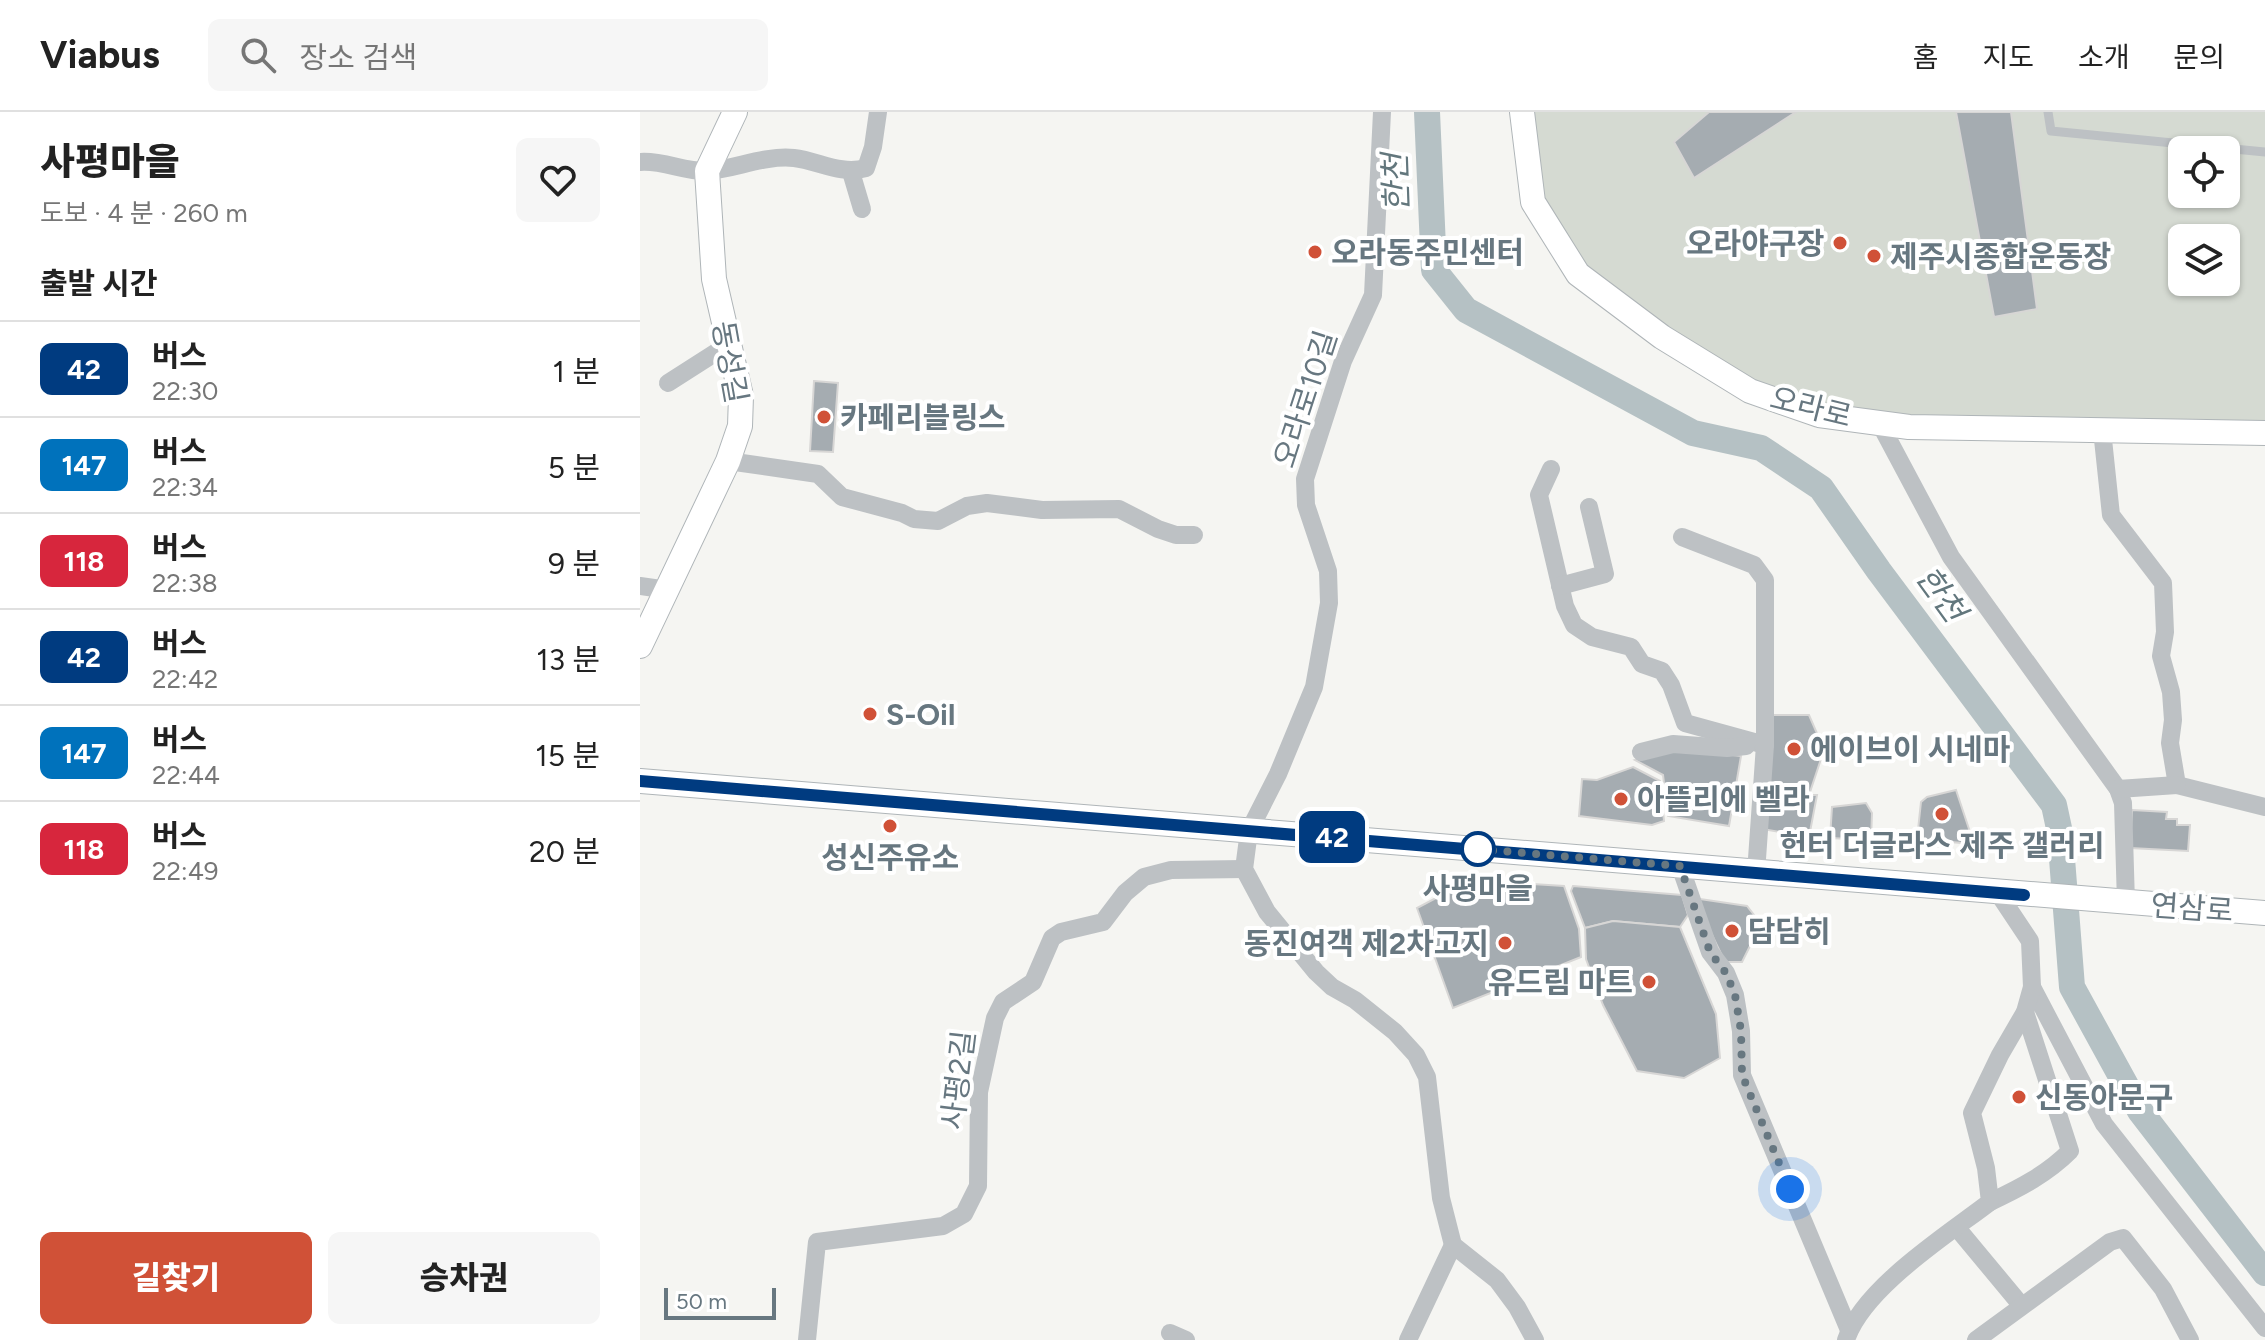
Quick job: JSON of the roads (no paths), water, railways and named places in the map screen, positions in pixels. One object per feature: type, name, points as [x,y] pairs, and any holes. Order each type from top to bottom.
[{"type":"main road","name":"동성길","points":[[640,646],[728,461],[740,426],[741,396],[714,279],[707,171],[735,112]]},
{"type":"main road","name":"오라로","points":[[1513,112],[1522,112],[1533,202],[1578,274],[1662,337],[1750,391],[1819,415],[1909,427],[2265,433]]},
{"type":"main road","points":[[640,781],[1998,893]]},
{"type":"main road","name":"연삼로","points":[[1998,893],[2265,913]]},
{"type":"street","points":[[640,162],[654,161],[707,171],[753,160],[793,158],[851,172],[866,168],[873,147],[878,112]]},
{"type":"street","name":"오라로10길","points":[[1244,869],[1249,831],[1278,774],[1314,687],[1329,603],[1328,571],[1306,505],[1305,479],[1343,361],[1373,295],[1382,112]]},
{"type":"street","points":[[851,172],[862,209]]},
{"type":"street","points":[[668,383],[729,344]]},
{"type":"street","points":[[1879,422],[1951,557],[2118,789],[2123,803],[2122,903]]},
{"type":"street","points":[[2102,430],[2111,515],[2163,583],[2165,632],[2161,656],[2171,692],[2173,720],[2170,743],[2177,785]]},
{"type":"street","points":[[728,461],[818,474],[842,497],[914,519],[938,521],[967,506],[987,503],[1042,510],[1119,509],[1158,529],[1176,535],[1194,535]]},
{"type":"street","points":[[1551,469],[1539,495],[1565,606],[1574,625],[1592,637],[1631,647],[1642,664],[1662,671],[1671,685],[1685,723],[1765,745]]},
{"type":"street","points":[[1560,586],[1605,574],[1589,507]]},
{"type":"street","points":[[1682,537],[1754,565],[1765,580],[1765,745],[1756,873]]},
{"type":"street","points":[[640,586],[668,590]]},
{"type":"street","points":[[1641,752],[1673,744],[1727,748],[1765,745]]},
{"type":"street","points":[[2118,789],[2177,785],[2265,807]]},
{"type":"street","points":[[1680,866],[1710,952],[1726,973],[1735,995],[1741,1031],[1742,1075],[1847,1335]]},
{"type":"street","points":[[1244,869],[1267,912],[1316,972],[1395,1032],[1416,1055],[1427,1077],[1441,1198],[1453,1245],[1497,1280],[1517,1307],[1535,1340]]},
{"type":"street","name":"사평2길","points":[[807,1340],[817,1242],[943,1226],[964,1214],[978,1186],[979,1092],[995,1018],[1003,1002],[1033,982],[1052,938],[1061,932],[1103,922],[1125,893],[1144,877],[1171,870],[1244,869]]},
{"type":"street","points":[[1990,1202],[1986,1168],[1972,1113],[2025,1012],[2032,987],[2030,941],[1998,893]]},
{"type":"street","points":[[2032,987],[2104,1124],[2265,1328]]},
{"type":"street","points":[[1847,1335],[1863,1307],[1890,1280],[1990,1202],[2028,1184],[2053,1168],[2070,1151],[2025,1012]]},
{"type":"street","points":[[1957,1228],[2021,1305]]},
{"type":"street","points":[[1976,1340],[2110,1242],[2123,1238],[2163,1289],[2190,1340]]},
{"type":"street","points":[[1408,1340],[1453,1245]]},
{"type":"lane","points":[[2048,112],[2051,131],[2265,152]]},
{"type":"waterway","name":"한천","points":[[1427,112],[1434,270],[1466,310],[1693,433],[1761,448],[1821,488],[1879,571],[2054,805],[2060,833],[2072,987],[2140,1111],[2265,1273]]},
{"type":"place","name":"오라야구장","points":[[1840,243]]},
{"type":"place","name":"오라동주민센터","points":[[1315,252]]},
{"type":"place","name":"제주시종합운동장","points":[[1874,256]]},
{"type":"place","name":"카페리블링스","points":[[824,417]]},
{"type":"place","name":"S-Oil","points":[[870,714]]},
{"type":"place","name":"에이브이 시네마","points":[[1794,749]]},
{"type":"place","name":"아뜰리에 벨라","points":[[1621,799]]},
{"type":"place","name":"헌터 더글라스 제주 갤러리","points":[[1942,814]]},
{"type":"place","name":"성신주유소","points":[[890,826]]},
{"type":"place","name":"사평마을","points":[[1478,849]]},
{"type":"place","name":"담담히","points":[[1732,931]]},
{"type":"place","name":"동진여객 제2차고지","points":[[1505,943]]},
{"type":"place","name":"유드림 마트","points":[[1649,982]]},
{"type":"place","name":"신동아문구","points":[[2019,1097]]}]
